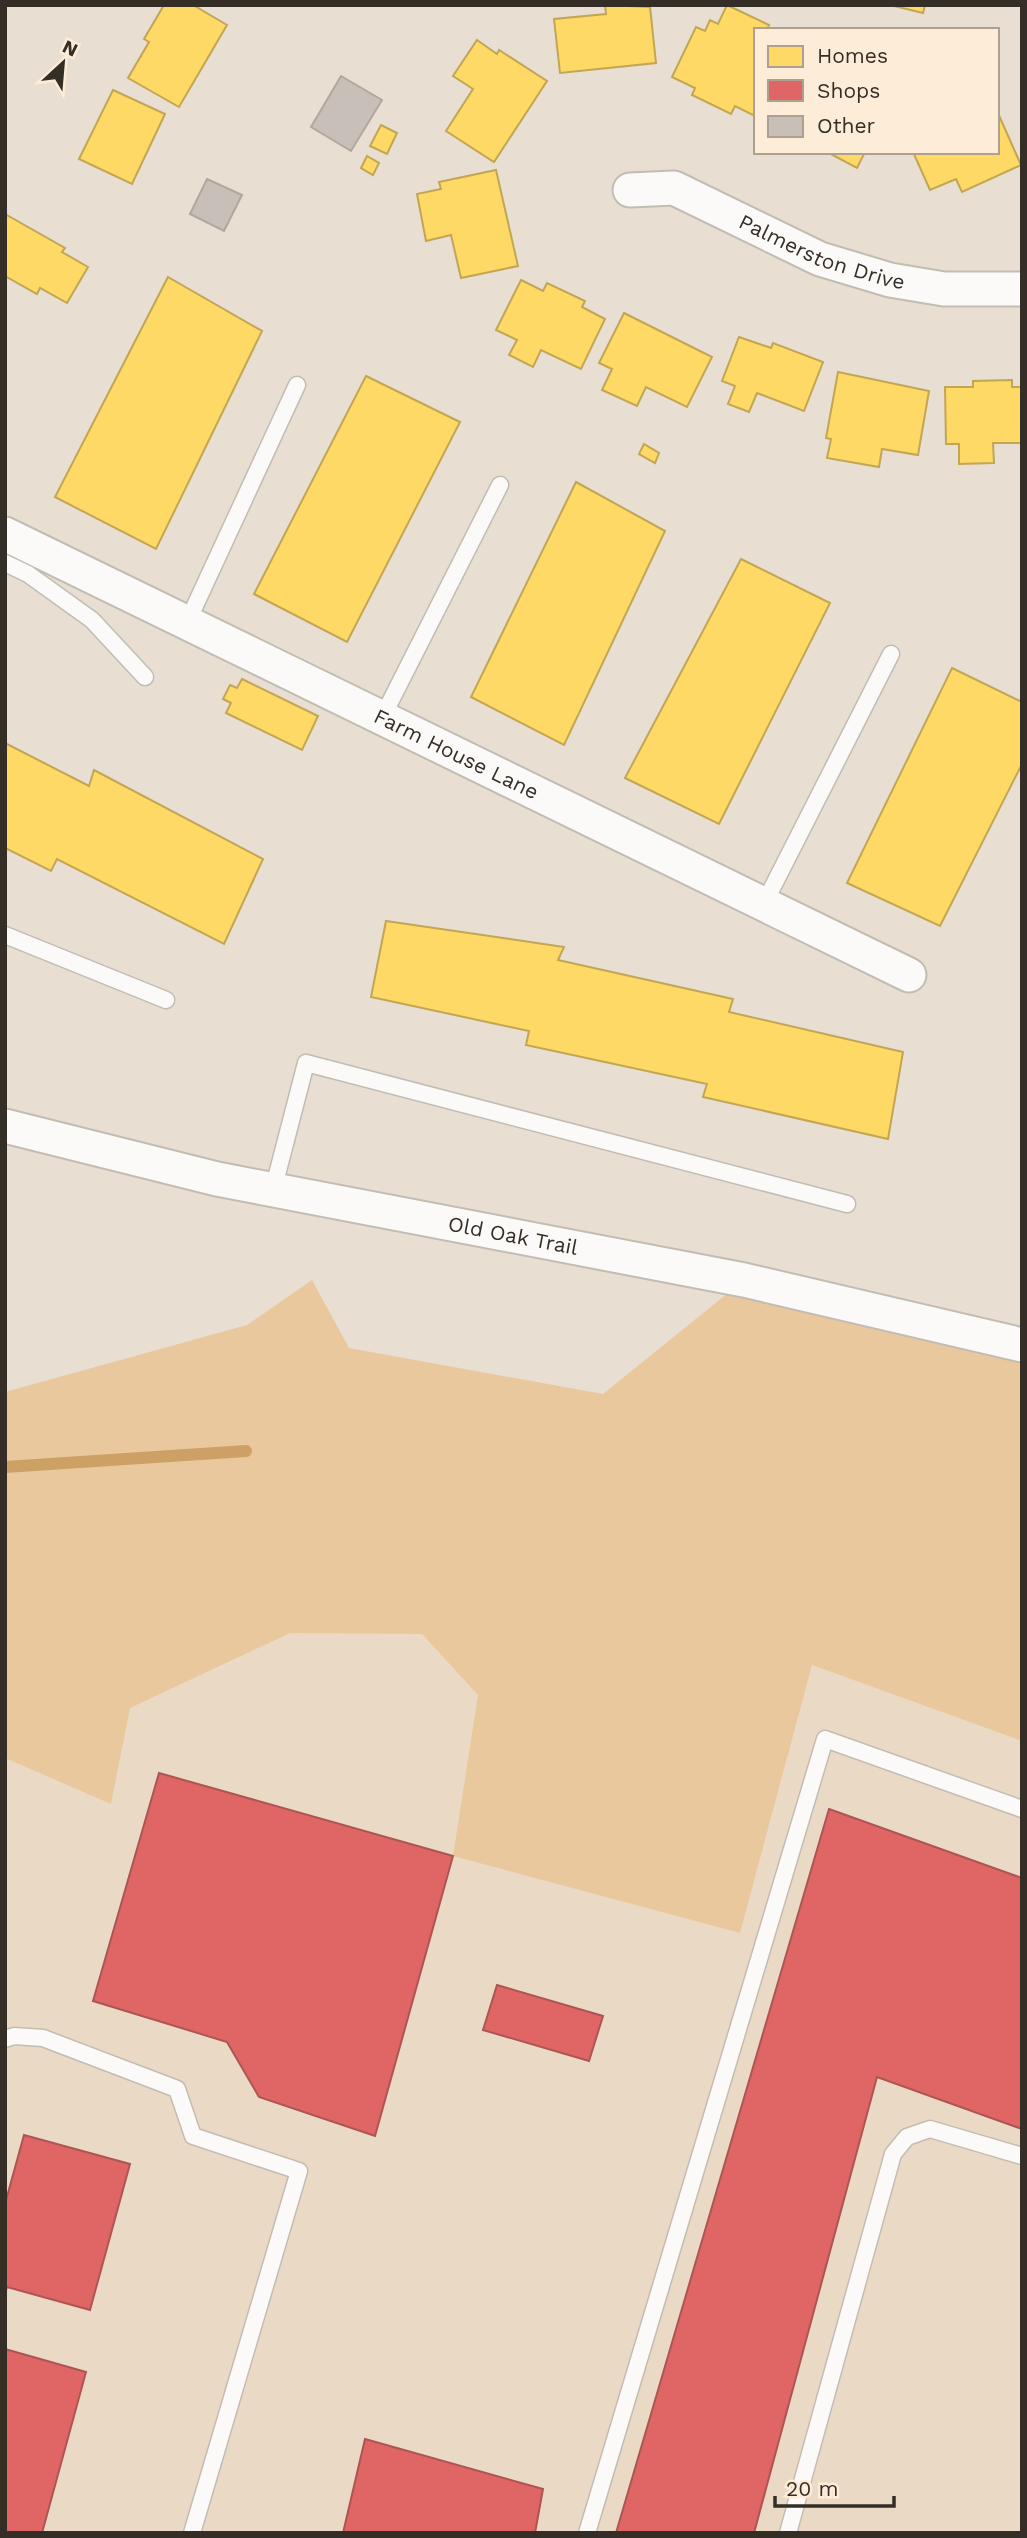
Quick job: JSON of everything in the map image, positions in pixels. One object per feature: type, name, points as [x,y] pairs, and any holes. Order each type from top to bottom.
[{"type":"street","name":"Palmerston Drive","points":[[630,190],[674,188],[820,259],[890,280],[944,289],[1022,289]]},
{"type":"street","name":"Farm House Lane","points":[[5,534],[909,975]]},
{"type":"street","name":"Old Oak Trail","points":[[5,1126],[217,1179],[744,1280],[1022,1345]]},
{"type":"lane","points":[[187,623],[298,385]]},
{"type":"lane","points":[[382,718],[500,485]]},
{"type":"lane","points":[[5,563],[28,574],[92,620],[145,677]]},
{"type":"lane","points":[[764,904],[891,654]]},
{"type":"lane","points":[[5,935],[166,1000]]},
{"type":"lane","points":[[273,1190],[306,1063],[847,1204]]},
{"type":"lane","points":[[587,2533],[825,1739],[1022,1809]]},
{"type":"lane","points":[[5,2039],[14,2036],[43,2038],[177,2089],[193,2136],[299,2171],[192,2533]]},
{"type":"lane","points":[[788,2533],[893,2154],[907,2137],[930,2129],[1022,2156]]},
{"type":"shaded area","points":[[312,1280],[349,1348],[603,1394],[744,1280],[1022,1345],[1022,1741],[812,1665],[740,1933],[453,1856],[478,1695],[422,1634],[290,1633],[130,1708],[111,1804],[5,1758],[5,1392],[247,1325]]},
{"type":"shaded area","points":[[290,1633],[422,1634],[478,1695],[454,1856],[740,1932],[812,1665],[1022,1741],[1022,2533],[5,2533],[5,1758],[111,1803],[130,1708]]},
{"type":"building: Homes","points":[[164,5],[193,5],[227,25],[179,107],[128,78],[149,42],[144,39]]},
{"type":"building: Homes","points":[[605,5],[650,7],[656,63],[560,73],[554,19],[606,14]]},
{"type":"building: Homes","points":[[727,5],[769,25],[768,28],[754,28],[754,116],[735,106],[731,114],[692,95],[695,88],[672,77],[696,27],[705,31],[710,20],[718,24]]},
{"type":"building: Homes","points":[[890,5],[925,5],[923,13]]},
{"type":"building: Homes","points":[[477,40],[497,54],[499,50],[547,81],[494,162],[446,131],[473,89],[453,76]]},
{"type":"building: Homes","points":[[113,90],[165,114],[132,184],[79,159]]},
{"type":"building: Homes","points":[[999,116],[1021,165],[962,192],[956,179],[930,190],[914,154],[999,154]]},
{"type":"building: Homes","points":[[381,125],[397,133],[387,154],[370,146]]},
{"type":"building: Homes","points":[[831,154],[864,154],[857,168]]},
{"type":"building: Homes","points":[[367,156],[379,163],[373,175],[361,168]]},
{"type":"building: Homes","points":[[496,170],[518,266],[461,278],[451,235],[426,241],[417,194],[441,189],[439,182]]},
{"type":"building: Homes","points":[[5,214],[65,248],[62,252],[88,267],[67,303],[40,288],[37,294],[5,276]]},
{"type":"building: Homes","points":[[168,277],[262,331],[156,549],[55,497]]},
{"type":"building: Homes","points":[[521,280],[543,291],[547,283],[585,301],[582,307],[605,319],[581,369],[541,350],[533,367],[509,355],[517,340],[496,330]]},
{"type":"building: Homes","points":[[624,313],[712,357],[687,407],[646,387],[637,406],[602,390],[612,369],[599,363]]},
{"type":"building: Homes","points":[[739,337],[771,348],[773,343],[823,362],[804,411],[757,393],[749,412],[728,404],[735,386],[722,381]]},
{"type":"building: Homes","points":[[838,372],[929,391],[918,455],[882,449],[879,467],[827,458],[831,439],[826,438]]},
{"type":"building: Homes","points":[[366,376],[460,422],[347,642],[254,594]]},
{"type":"building: Homes","points":[[1012,380],[1012,387],[1022,387],[1022,443],[993,443],[994,463],[959,464],[959,444],[946,444],[945,387],[973,387],[973,381]]},
{"type":"building: Homes","points":[[644,444],[659,453],[655,463],[639,454]]},
{"type":"building: Homes","points":[[576,482],[665,531],[564,745],[471,697]]},
{"type":"building: Homes","points":[[741,559],[830,603],[719,824],[625,778]]},
{"type":"building: Homes","points":[[952,668],[1022,702],[1022,764],[940,926],[847,883]]},
{"type":"building: Homes","points":[[242,679],[318,716],[302,750],[226,713],[231,703],[223,699],[230,685],[237,688]]},
{"type":"building: Homes","points":[[5,743],[89,786],[94,770],[263,859],[224,944],[57,859],[51,871],[5,848]]},
{"type":"building: Homes","points":[[386,921],[564,947],[558,960],[733,999],[729,1012],[903,1052],[888,1139],[703,1097],[707,1084],[526,1045],[529,1031],[371,997]]},
{"type":"building: Shops","points":[[159,1773],[453,1856],[375,2136],[259,2097],[227,2042],[93,2001]]},
{"type":"building: Shops","points":[[829,1809],[1022,1878],[1022,2129],[877,2077],[754,2533],[616,2533]]},
{"type":"building: Shops","points":[[497,1985],[603,2016],[589,2061],[483,2030]]},
{"type":"building: Shops","points":[[24,2135],[130,2164],[90,2310],[7,2287],[5,2293],[5,2204]]},
{"type":"building: Shops","points":[[5,2349],[86,2372],[42,2533],[5,2533]]},
{"type":"building: Shops","points":[[365,2439],[543,2489],[535,2533],[343,2533]]},
{"type":"building: Other","points":[[341,76],[382,100],[351,151],[311,127]]},
{"type":"building: Other","points":[[207,179],[242,195],[224,231],[190,214]]},
{"type":"waterway","points":[[5,1467],[246,1451]]}]
